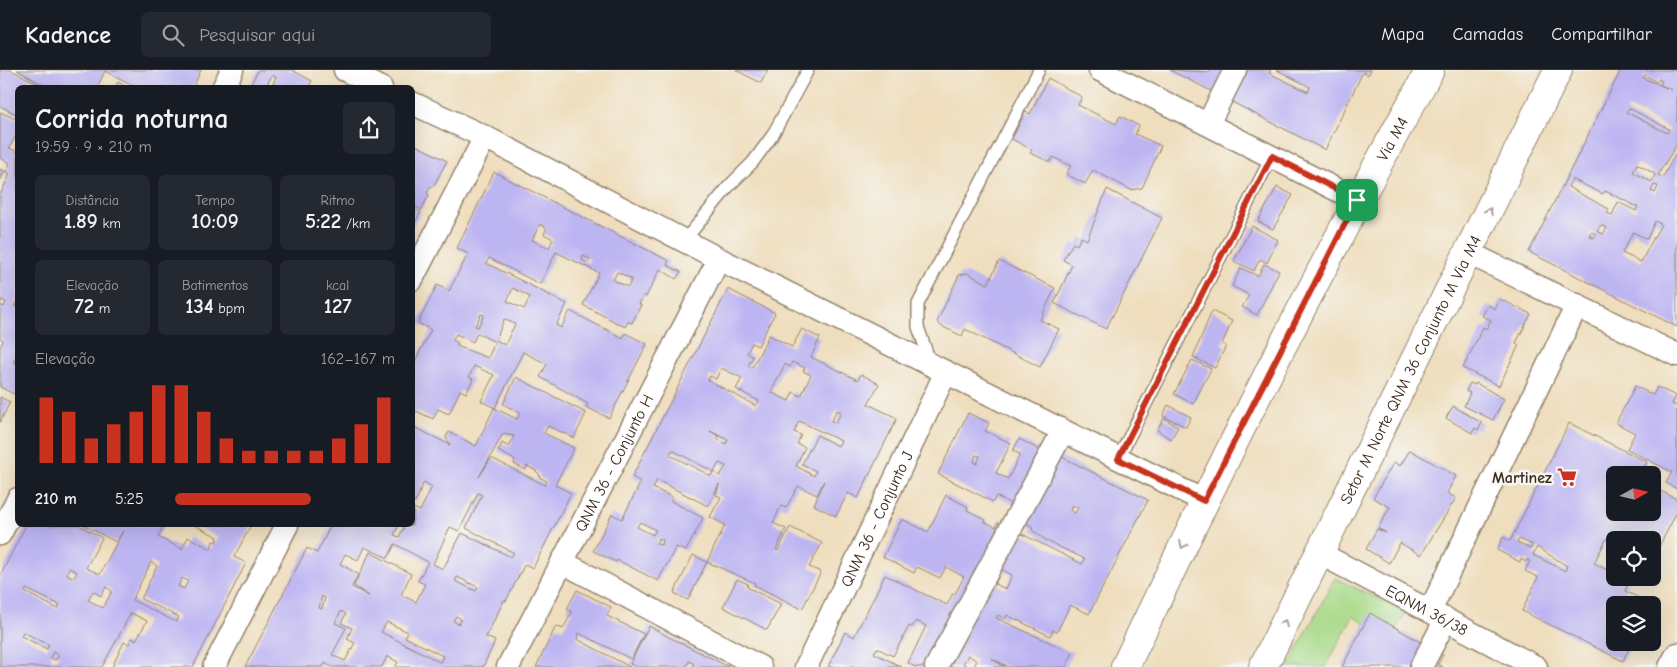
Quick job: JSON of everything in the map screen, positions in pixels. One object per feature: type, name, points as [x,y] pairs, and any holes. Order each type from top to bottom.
[{"type":"main road","name":"Via M4","points":[[1125,667],[1204,501],[1357,200],[1430,70]]},
{"type":"main road","name":"Setor M Norte QNM 36 Conjunto M Via M4","points":[[1263,667],[1558,70]]},
{"type":"street","points":[[224,85],[232,70]]},
{"type":"street","points":[[345,70],[375,85]]},
{"type":"street","points":[[1102,70],[1357,200]]},
{"type":"street","points":[[1208,124],[1235,70]]},
{"type":"street","points":[[415,103],[718,259],[1204,501]]},
{"type":"street","points":[[415,273],[485,138]]},
{"type":"street","points":[[1468,253],[1677,355]]},
{"type":"street","name":"QNM 36 - Conjunto H","points":[[508,667],[718,259]]},
{"type":"street","points":[[1421,667],[1438,615],[1577,305]]},
{"type":"street","name":"QNM 36 - Conjunto J","points":[[806,667],[938,368]]},
{"type":"street","points":[[936,667],[1063,431]]},
{"type":"street","points":[[0,534],[15,505]]},
{"type":"street","points":[[214,667],[286,527]]},
{"type":"street","name":"EQNM 36/38","points":[[1319,553],[1536,667]]},
{"type":"street","points":[[562,562],[760,667]]},
{"type":"street","points":[[1670,667],[1677,654]]},
{"type":"lane","points":[[684,241],[729,186],[754,162],[772,136],[808,70]]},
{"type":"lane","points":[[938,368],[918,326],[918,304],[1039,70]]},
{"type":"lane","points":[[1118,459],[1272,156]]},
{"type":"green space","points":[[1335,578],[1406,612],[1390,639],[1353,616],[1326,667],[1288,667]]},
{"type":"building","points":[[0,70],[11,70],[40,85],[15,85],[15,114],[0,106]]},
{"type":"building","points":[[17,70],[201,70],[194,85],[133,85],[105,71],[98,85],[44,85]]},
{"type":"building","points":[[258,70],[292,70],[312,81],[310,85],[272,85],[276,77],[272,75],[267,85],[250,85]]},
{"type":"building","points":[[736,70],[768,70],[761,83]]},
{"type":"building","points":[[1170,70],[1209,72],[1210,70],[1271,70],[1269,73],[1308,92],[1310,87],[1277,70],[1371,70],[1368,75],[1363,72],[1325,150]]},
{"type":"building","points":[[1621,70],[1677,70],[1677,144],[1658,175],[1663,177],[1677,151],[1677,327],[1529,252]],"holes":[[[1645,75],[1657,82],[1659,79],[1662,81],[1660,85],[1672,90],[1643,78]],[[1629,108],[1669,129],[1667,133],[1626,112]],[[1637,164],[1655,174],[1652,182],[1633,172]],[[1572,179],[1603,194],[1605,191],[1638,207],[1636,211],[1618,202],[1612,215],[1607,213],[1609,209],[1568,187]],[[1654,185],[1658,186],[1655,193],[1651,191]],[[1655,221],[1661,224],[1641,262],[1622,253],[1633,232],[1647,239]],[[1601,225],[1607,228],[1603,234],[1597,231]],[[1591,232],[1596,234],[1594,238],[1589,236]]]},
{"type":"building","points":[[1048,78],[1082,97],[1078,105],[1116,124],[1120,116],[1139,126],[1135,134],[1161,146],[1142,188],[1131,190],[1093,170],[1085,184],[1066,174],[1071,166],[1053,157],[1050,162],[1030,153],[1032,150],[1012,139],[1025,112],[1030,114]]},
{"type":"building","points":[[0,112],[15,119],[15,137],[9,148],[15,151],[15,359],[13,362],[15,363],[15,394],[0,387],[0,347],[3,340],[0,338],[0,305],[4,307],[6,302],[2,300],[0,304],[0,195],[10,174],[6,172],[10,163],[0,158]]},
{"type":"building","points":[[415,145],[447,161],[433,187],[431,186],[427,193],[429,195],[421,210],[415,207]]},
{"type":"building","points":[[0,169],[5,171],[0,181]]},
{"type":"building","points":[[494,172],[669,261],[667,265],[681,272],[676,279],[660,269],[646,297],[644,295],[639,304],[641,305],[632,323],[628,322],[625,327],[583,305],[599,273],[556,252],[540,284],[489,258],[486,263],[567,304],[556,325],[561,328],[570,311],[623,338],[625,333],[647,344],[609,418],[586,407],[588,404],[540,377],[547,364],[523,352],[495,408],[481,401],[494,375],[474,366],[469,377],[473,379],[466,393],[460,390],[449,414],[438,409],[433,419],[416,411],[415,412],[415,361],[431,330],[418,323],[437,285],[449,291],[468,254],[457,248]],"holes":[[[540,224],[547,228],[544,234],[553,239],[549,248],[532,240]],[[583,256],[590,259],[588,263],[582,260]],[[617,272],[632,279],[628,287],[613,280]],[[513,288],[530,297],[524,309],[507,301]],[[481,314],[484,315],[478,327],[475,326]],[[504,319],[515,324],[505,345],[496,340]],[[477,333],[495,342],[488,358],[457,346],[458,343],[453,340],[456,334],[473,342]]]},
{"type":"building","points":[[1277,187],[1293,195],[1273,229],[1258,221]]},
{"type":"building","points":[[1107,189],[1162,218],[1106,329],[1054,303],[1072,265],[1063,260],[1073,243],[1077,245],[1081,237],[1087,240]]},
{"type":"building","points":[[415,209],[421,212],[415,222]]},
{"type":"building","points":[[1252,226],[1278,240],[1267,263],[1260,259],[1254,271],[1234,261]]},
{"type":"building","points":[[999,261],[1055,288],[1040,320],[1059,329],[1040,367],[965,329],[962,336],[941,326],[937,322],[959,275],[967,273],[988,284]]},
{"type":"building","points":[[1264,264],[1279,271],[1257,315],[1242,307],[1249,295],[1232,286],[1241,268],[1258,276]]},
{"type":"building","points":[[728,289],[775,313],[758,346],[752,343],[747,353],[753,357],[748,366],[752,368],[769,335],[792,347],[802,329],[820,338],[811,357],[858,380],[861,374],[879,384],[868,404],[897,418],[858,498],[848,493],[836,516],[814,505],[824,481],[817,495],[798,486],[786,508],[781,506],[773,523],[786,529],[776,550],[778,551],[790,527],[822,543],[809,567],[821,572],[802,609],[754,585],[755,583],[707,562],[725,525],[710,517],[721,497],[716,495],[719,484],[708,506],[657,480],[653,488],[672,497],[671,501],[703,518],[686,551],[676,547],[658,581],[617,560],[616,562],[593,551],[612,514],[622,519],[641,482],[632,477]],"holes":[[[792,362],[805,368],[803,371],[811,375],[801,396],[793,392],[789,401],[771,392],[785,364],[790,367]],[[721,368],[742,378],[736,389],[759,401],[756,406],[708,380],[710,376],[716,379]],[[837,410],[841,412],[836,423],[831,421]],[[799,421],[841,441],[838,446],[817,435],[802,464],[816,471],[814,476],[796,466],[805,447],[797,444],[801,435],[794,432]],[[710,431],[728,440],[726,444],[717,439],[719,436]],[[672,450],[713,471],[711,476],[670,455]],[[719,463],[726,466],[720,476],[714,472]],[[640,522],[656,530],[653,535],[637,527]],[[659,538],[663,540],[661,545],[656,543]]]},
{"type":"building","points":[[1500,299],[1531,314],[1516,343],[1519,345],[1499,386],[1463,368],[1483,327],[1486,329],[1491,320],[1482,316],[1488,305],[1495,309]]},
{"type":"building","points":[[1212,311],[1232,321],[1222,344],[1226,346],[1215,368],[1193,357]]},
{"type":"building","points":[[1192,360],[1211,369],[1193,404],[1174,394]]},
{"type":"building","points":[[516,377],[586,413],[574,438],[548,426],[544,433],[574,448],[555,485],[571,493],[533,568],[525,564],[506,601],[504,600],[486,637],[495,641],[483,667],[395,667],[398,662],[387,656],[382,667],[332,667],[325,663],[323,667],[245,667],[307,548],[317,553],[330,527],[398,527],[394,535],[399,537],[404,527],[415,527],[415,508],[420,511],[432,487],[424,482],[415,503],[415,428],[450,445],[446,437],[449,432],[476,446],[494,408],[517,419],[520,413],[503,404]],"holes":[[[503,434],[514,436],[509,447],[502,443],[498,451],[515,460],[514,464],[526,470],[527,466],[536,471],[540,475],[539,477],[547,481],[545,485],[491,458],[479,477]],[[478,493],[482,495],[466,528],[514,553],[511,557],[462,533],[443,569],[433,564],[450,527],[459,531]],[[395,544],[428,562],[418,581],[425,584],[416,602],[401,595],[411,574],[370,552],[354,586],[369,596],[352,587],[358,574],[340,564],[345,554],[358,560],[364,547],[388,558]],[[457,577],[478,587],[476,591],[455,581]],[[322,596],[325,598],[322,609],[319,608]],[[341,611],[346,614],[341,623],[352,628],[347,639],[355,643],[345,661],[332,655],[346,628],[335,623]],[[456,616],[461,619],[459,624],[453,621]],[[387,622],[408,632],[405,637],[443,656],[440,662],[381,632]]]},
{"type":"building","points":[[1470,383],[1475,385],[1476,383],[1504,399],[1493,420],[1464,406],[1470,393],[1466,391]]},
{"type":"building","points":[[1635,386],[1653,395],[1657,387],[1676,396],[1672,404],[1677,406],[1677,489],[1666,483],[1672,472],[1627,449],[1635,433],[1616,423]]},
{"type":"building","points":[[0,397],[10,402],[0,422]]},
{"type":"building","points":[[1168,405],[1191,417],[1186,427],[1163,416]]},
{"type":"building","points":[[1453,406],[1482,423],[1478,430],[1475,428],[1472,433],[1446,418]]},
{"type":"building","points":[[968,413],[989,423],[985,431],[1011,443],[996,473],[1008,479],[1020,454],[1013,451],[1019,439],[1050,455],[1052,452],[1148,500],[1089,614],[1070,605],[1057,632],[1053,630],[1050,636],[1007,615],[1005,619],[998,615],[996,618],[1073,653],[1066,667],[1008,667],[991,658],[1005,667],[973,667],[977,661],[968,655],[963,664],[969,667],[915,667],[908,663],[926,626],[916,621],[912,627],[909,626],[893,656],[877,648],[874,653],[902,667],[828,667],[845,632],[854,637],[885,575],[947,605],[953,593],[955,594],[964,577],[946,567],[940,578],[917,567],[914,573],[883,557],[902,519],[928,532],[946,495],[968,507],[967,510],[986,520],[985,522],[996,527],[998,522],[1082,564],[1085,559],[1047,541],[1032,530],[1033,527],[1018,519],[1023,510],[996,496],[993,502],[938,474]],"holes":[[[976,455],[980,456],[977,464],[974,462]],[[1072,505],[1078,508],[1075,513],[1070,510]],[[995,566],[1012,575],[1006,589],[995,584],[998,577],[991,574]]]},
{"type":"building","points":[[1164,418],[1178,427],[1171,439],[1157,430]]},
{"type":"building","points":[[1569,423],[1647,462],[1645,466],[1606,466],[1606,521],[1661,521],[1661,491],[1677,499],[1677,512],[1661,543],[1661,531],[1606,531],[1606,540],[1594,563],[1606,569],[1606,586],[1627,586],[1625,591],[1635,596],[1606,596],[1606,651],[1628,651],[1623,661],[1522,611],[1538,577],[1525,571],[1530,561],[1527,559],[1526,562],[1521,559],[1520,562],[1497,550],[1503,537],[1510,541]],"holes":[[[1519,539],[1533,545],[1531,549],[1517,542]],[[1537,547],[1567,566],[1565,571],[1533,555]]]},
{"type":"building","points":[[1410,450],[1456,476],[1447,493],[1456,498],[1421,555],[1400,543],[1389,563],[1366,549],[1377,529],[1386,533],[1378,528],[1390,507],[1373,498],[1394,462],[1400,466]]},
{"type":"building","points":[[25,527],[83,527],[102,538],[86,568],[100,574],[123,531],[116,542],[88,527],[163,527],[158,537],[182,549],[188,537],[211,549],[213,541],[216,542],[218,537],[198,527],[250,527],[234,557],[246,563],[193,667],[112,667],[124,642],[129,644],[132,638],[136,640],[147,621],[131,613],[102,667],[0,667],[0,576]],"holes":[[[151,562],[157,566],[141,599],[179,617],[176,622],[132,600]],[[69,568],[77,572],[74,578],[67,574]],[[182,578],[188,581],[184,589],[178,586]],[[106,587],[112,591],[103,608],[88,600],[93,591],[101,596]],[[26,589],[60,605],[58,609],[25,592]],[[23,632],[49,645],[47,649],[21,636]],[[53,652],[59,655],[56,660],[50,658]]]},
{"type":"building","points":[[693,555],[707,562],[688,600],[674,593]]},
{"type":"building","points":[[737,579],[748,584],[747,587],[781,604],[767,630],[723,607]]},
{"type":"building","points":[[577,590],[611,607],[607,616],[644,634],[631,659],[579,633],[577,639],[630,667],[536,667],[556,626],[563,629],[572,612],[567,609]]},
{"type":"building","points":[[1370,613],[1443,655],[1438,664],[1443,667],[1342,667]]},
{"type":"building","points":[[649,626],[729,667],[692,667],[694,664],[689,661],[686,667],[636,667],[630,664]]},
{"type":"place","name":"Martinez","points":[[1567,477]]},
{"type":"route","points":[[1272,156],[1357,200],[1204,501],[1118,459],[1272,156]]}]
